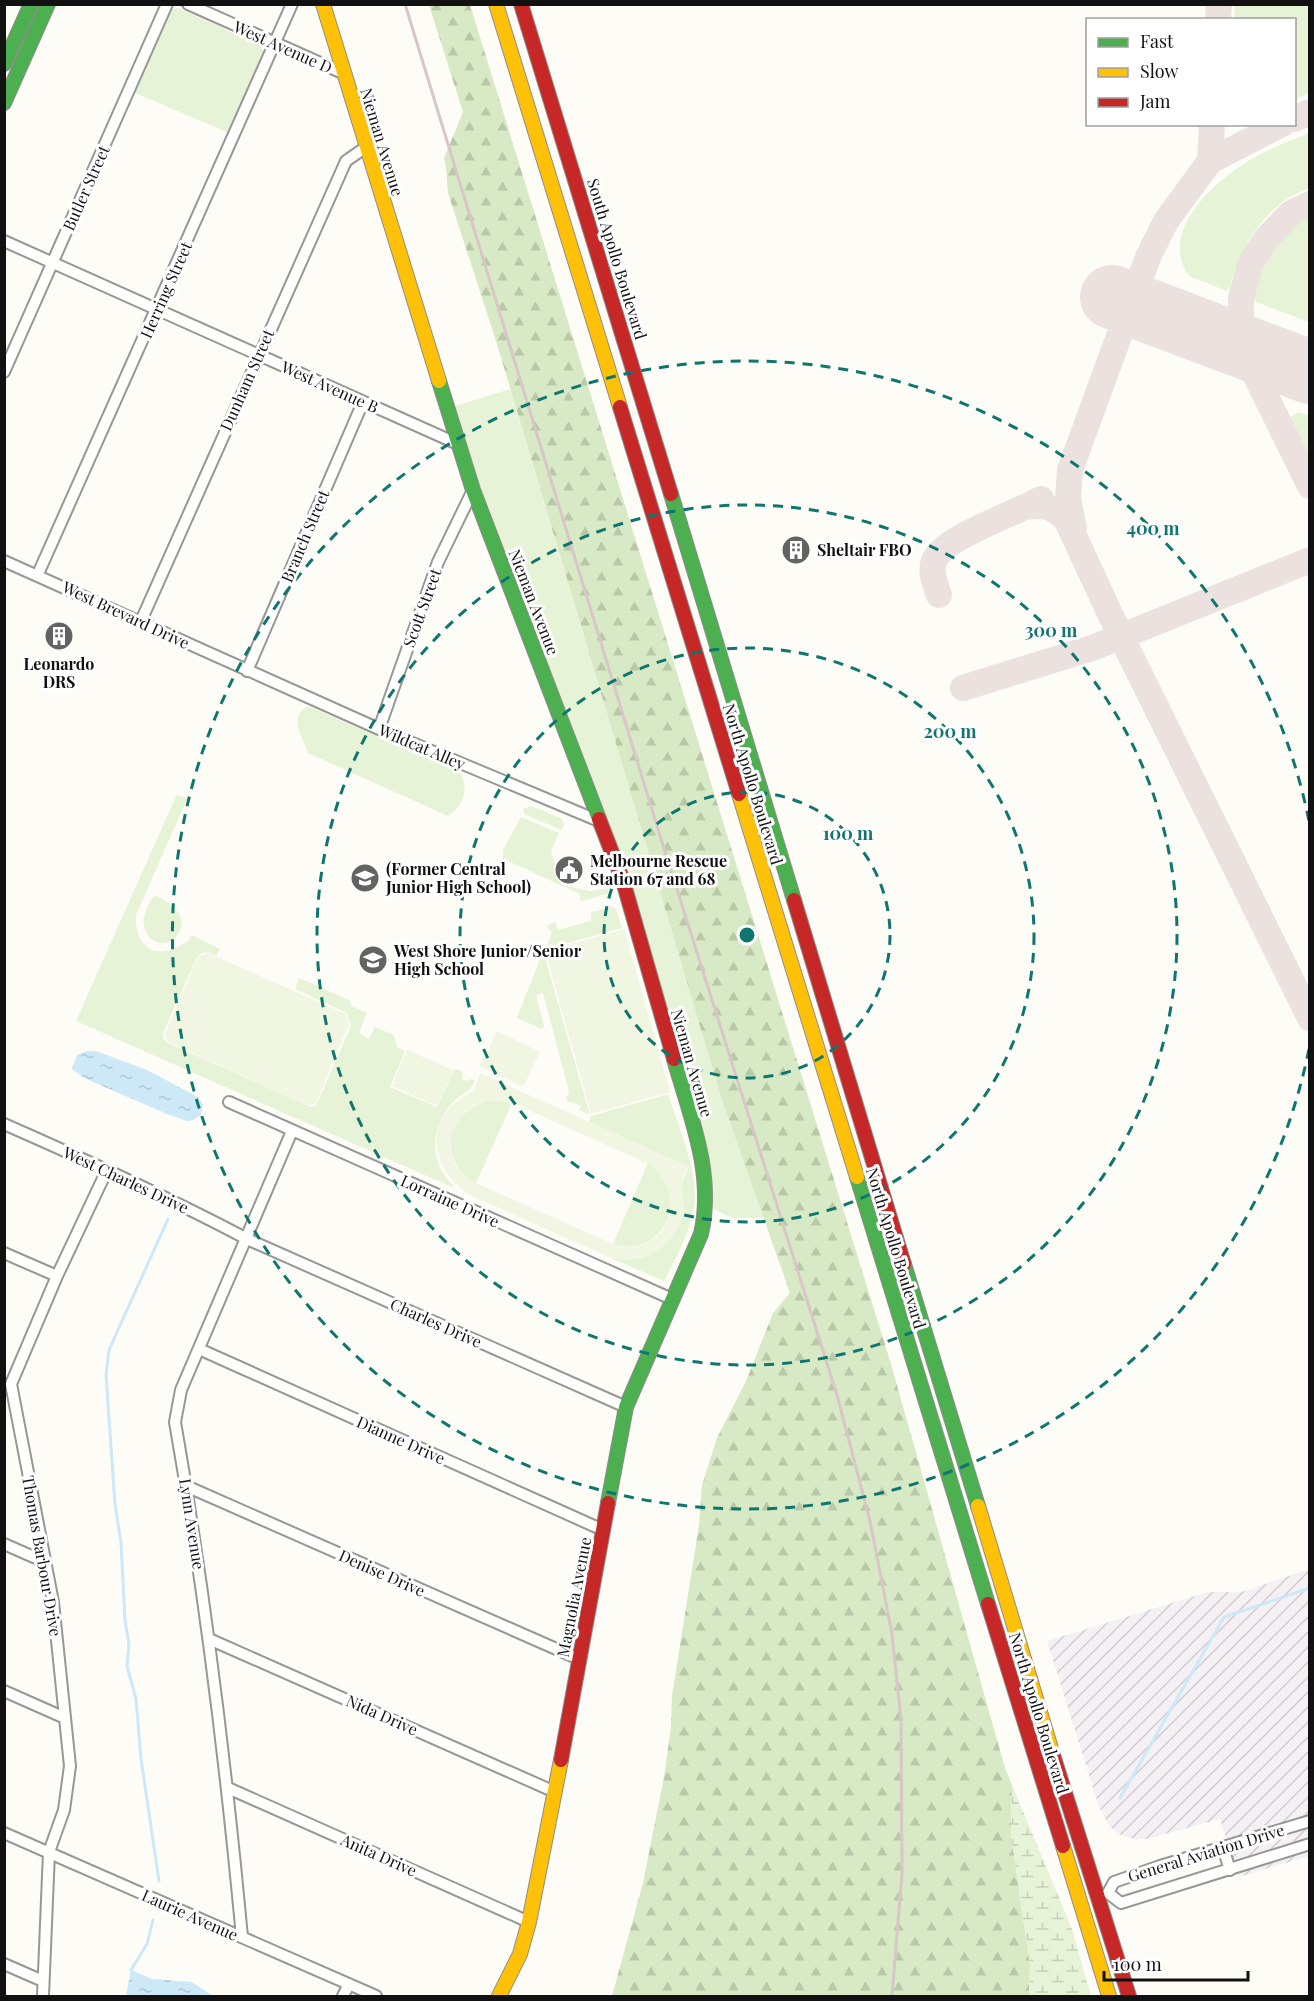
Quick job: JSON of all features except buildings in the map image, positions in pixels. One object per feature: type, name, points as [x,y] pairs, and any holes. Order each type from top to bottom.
[{"type":"street","points":[[4,64],[31,4]]},
{"type":"street","points":[[4,102],[48,4]]},
{"type":"street","name":"Butler Street","points":[[4,372],[167,4]]},
{"type":"street","name":"West Avenue D","points":[[188,4],[345,74]]},
{"type":"street","name":"Herring Street","points":[[38,574],[158,310],[292,4]]},
{"type":"street","name":"Nieman Avenue","points":[[323,4],[473,490],[623,881],[702,1159],[707,1186],[707,1212]]},
{"type":"street","name":"North Apollo Boulevard","points":[[496,4],[1108,1996]]},
{"type":"street","name":"South Apollo Boulevard","points":[[521,4],[679,524]]},
{"type":"street","name":"Dunham Street","points":[[141,621],[346,161],[366,147]]},
{"type":"street","name":"West Avenue B","points":[[4,241],[458,444]]},
{"type":"street","name":"Branch Street","points":[[247,671],[363,402]]},
{"type":"street","name":"Scott Street","points":[[379,729],[438,562],[473,490]]},
{"type":"street","name":"North Apollo Boulevard","points":[[679,524],[1102,1894],[1129,1996]]},
{"type":"street","name":"West Brevard Drive","points":[[4,561],[38,574],[247,671]]},
{"type":"street","name":"Wildcat Alley","points":[[247,671],[599,821]]},
{"type":"street","name":"Lorraine Drive","points":[[229,1102],[672,1299]]},
{"type":"street","name":"West Charles Drive","points":[[4,1124],[107,1170],[247,1239]]},
{"type":"street","name":"Lynn Avenue","points":[[242,1937],[228,1788],[209,1639],[175,1422],[181,1390],[292,1131]]},
{"type":"street","name":"Thomas Barbour Drive","points":[[43,1996],[49,1852],[64,1810],[70,1766],[53,1602],[8,1383],[107,1170]]},
{"type":"street","name":"Magnolia Avenue","points":[[499,1996],[520,1954],[529,1922],[626,1407],[701,1234],[707,1212]]},
{"type":"street","name":"Charles Drive","points":[[247,1239],[626,1407]]},
{"type":"street","points":[[4,1253],[57,1276]]},
{"type":"street","name":"Dianne Drive","points":[[198,1349],[603,1530]]},
{"type":"street","name":"Denise Drive","points":[[186,1486],[579,1659]]},
{"type":"street","points":[[4,1544],[45,1562]]},
{"type":"street","name":"Nida Drive","points":[[209,1639],[555,1792]]},
{"type":"street","points":[[4,1691],[65,1718]]},
{"type":"street","name":"Anita Drive","points":[[228,1788],[529,1922]]},
{"type":"street","name":"General Aviation Drive","points":[[1079,1900],[1102,1894],[1114,1882],[1310,1821]]},
{"type":"street","name":"Laurie Avenue","points":[[4,1833],[376,1996]]},
{"type":"street","name":"General Aviation Drive","points":[[1102,1894],[1121,1903],[1310,1844]]},
{"type":"street","points":[[1223,1848],[1230,1869]]},
{"type":"street","points":[[4,1964],[43,1981]]},
{"type":"street","points":[[343,1996],[349,1984]]},
{"type":"shaded area","points":[[1309,1569],[1309,1856],[1239,1877],[1220,1819],[1147,1839],[1135,1839],[1121,1835],[1110,1827],[1099,1807],[1047,1641],[1208,1592],[1242,1592]]},
{"type":"green space","points":[[429,5],[470,5],[891,1364],[1005,1768],[1012,1785],[1011,1835],[1030,1965],[1029,1996],[612,1996],[643,1883],[664,1777],[671,1727],[672,1696],[699,1525],[702,1485],[717,1438],[746,1381],[773,1313],[790,1293],[721,1097],[497,344],[448,193],[444,158],[463,112]]},
{"type":"green space","points":[[1235,5],[1309,5],[1309,92],[1296,99],[1296,18],[1234,18]]},
{"type":"green space","points":[[178,8],[260,45],[264,53],[229,133],[133,92],[170,9]]},
{"type":"green space","points":[[1309,133],[1309,188],[1284,201],[1257,229],[1243,251],[1227,291],[1189,276],[1181,258],[1181,240],[1187,222],[1197,205],[1227,176],[1244,164],[1271,149]]},
{"type":"green space","points":[[1310,208],[1309,322],[1251,300],[1247,297],[1247,292],[1255,266],[1269,242],[1287,222]]},
{"type":"green space","points":[[510,389],[721,1097],[764,1218],[732,1218],[713,1209],[628,879],[479,490],[480,487],[477,485],[452,407]]},
{"type":"green space","points":[[1298,412],[1309,416],[1309,465],[1290,424],[1291,417]]},
{"type":"green space","points":[[308,706],[460,773],[465,791],[458,807],[448,816],[308,753],[300,734],[298,721],[302,710]]},
{"type":"green space","points":[[177,794],[187,799],[136,915],[138,934],[146,946],[153,950],[169,951],[188,941],[192,935],[220,949],[216,956],[206,952],[197,957],[163,1033],[163,1038],[168,1043],[311,1107],[315,1106],[318,1101],[351,1026],[347,1013],[295,989],[299,978],[351,1001],[350,1005],[367,1013],[359,1033],[369,1039],[375,1027],[394,1035],[397,1047],[405,1051],[390,1087],[437,1107],[454,1070],[463,1072],[462,1079],[475,1080],[468,1091],[446,1110],[436,1136],[436,1155],[439,1164],[454,1188],[76,1021]]},
{"type":"green space","points":[[531,806],[561,818],[564,825],[561,830],[524,814],[523,809]]},
{"type":"green space","points":[[521,817],[559,833],[551,851],[562,885],[590,891],[610,888],[609,893],[582,901],[580,894],[508,861],[503,868],[503,850]]},
{"type":"green space","points":[[154,896],[169,904],[180,915],[181,928],[176,937],[168,942],[160,943],[146,933],[144,923],[146,910]]},
{"type":"green space","points":[[612,907],[616,909],[622,928],[546,949],[552,931],[547,928],[548,925],[555,922],[558,930],[591,921],[591,912]]},
{"type":"green space","points":[[624,929],[670,1092],[591,1114],[545,951]]},
{"type":"green space","points":[[543,951],[588,1114],[579,1110],[581,1106],[566,1100],[569,1092],[543,993],[536,995],[544,1026],[542,1029],[517,1018]]},
{"type":"green space","points":[[208,953],[346,1014],[349,1024],[316,1103],[308,1106],[168,1042],[165,1034],[198,956]]},
{"type":"green space","points":[[497,1031],[540,1052],[523,1087],[480,1066]]},
{"type":"green space","points":[[407,1050],[453,1070],[437,1106],[392,1086]]},
{"type":"green space","points":[[480,1073],[689,1167],[681,1184],[684,1205],[681,1221],[672,1238],[657,1251],[639,1258],[630,1260],[611,1258],[470,1195],[459,1187],[443,1167],[437,1143],[438,1131],[450,1107],[473,1090]],"holes":[[[494,1100],[508,1101],[653,1166],[664,1180],[669,1195],[670,1210],[667,1223],[659,1234],[648,1242],[633,1246],[615,1245],[476,1183],[461,1173],[455,1164],[450,1141],[457,1122],[472,1108],[483,1103]]]},
{"type":"green space","points":[[668,1094],[687,1150],[695,1195],[689,1227],[664,1281],[611,1258],[628,1260],[643,1257],[684,1211],[681,1185],[689,1167],[589,1122],[591,1116]]},
{"type":"green space","points":[[494,1100],[512,1103],[476,1183],[462,1173],[456,1164],[451,1152],[452,1131],[464,1114],[483,1103]]},
{"type":"green space","points":[[648,1163],[662,1175],[669,1190],[671,1205],[667,1220],[659,1233],[647,1242],[631,1246],[613,1244]]},
{"type":"green space","points":[[1012,1785],[1072,1929],[1091,1996],[1029,1996],[1030,1965],[1011,1835]]},
{"type":"water","points":[[87,1051],[96,1051],[147,1070],[198,1097],[203,1105],[201,1115],[187,1121],[84,1078],[72,1069],[77,1055]]},
{"type":"water","points":[[131,1970],[152,1979],[192,1982],[213,1996],[126,1996]]},
{"type":"waterway","points":[[159,1881],[141,1759],[136,1699],[127,1666],[129,1644],[125,1620],[121,1543],[115,1504],[106,1375],[109,1350],[168,1219]]},
{"type":"waterway","points":[[1120,1798],[1224,1617],[1310,1588]]},
{"type":"waterway","points":[[131,1970],[147,1944],[153,1920]]},
{"type":"taxiway","points":[[1218,18],[1219,4]]},
{"type":"taxiway","points":[[1296,118],[1310,112]]},
{"type":"taxiway","points":[[1210,161],[1212,126]]},
{"type":"taxiway","points":[[1074,529],[1068,498],[1070,470],[1148,257],[1166,221],[1210,161],[1278,126]]},
{"type":"taxiway","points":[[1310,204],[1290,214],[1266,239],[1251,262],[1241,298],[1241,346],[1310,486]]},
{"type":"taxiway","points":[[939,595],[933,577],[933,563],[942,550],[967,534],[1041,499]]},
{"type":"taxiway","points":[[1026,507],[1049,508],[1058,512],[1067,521],[1112,618],[1310,1018]]},
{"type":"taxiway","points":[[963,688],[1095,647],[1310,560]]},
{"type":"runway","points":[[1112,297],[1310,372]]},
{"type":"railway","points":[[405,4],[662,842],[837,1395],[870,1521],[892,1634],[901,1719],[902,1873],[892,1996]]},
{"type":"traffic: fast","points":[[4,64],[31,4]]},
{"type":"traffic: fast","points":[[4,103],[48,4]]},
{"type":"traffic: fast","points":[[439,381],[473,490],[599,819]]},
{"type":"traffic: fast","points":[[671,494],[794,900]]},
{"type":"traffic: fast","points":[[608,1503],[626,1407],[701,1234],[705,1212],[705,1189],[699,1145],[674,1059]]},
{"type":"traffic: fast","points":[[857,1177],[988,1604]]},
{"type":"traffic: fast","points":[[904,1264],[978,1506]]},
{"type":"traffic: slow","points":[[323,4],[439,381]]},
{"type":"traffic: slow","points":[[496,4],[620,407]]},
{"type":"traffic: slow","points":[[739,794],[857,1177]]},
{"type":"traffic: slow","points":[[978,1506],[1053,1755]]},
{"type":"traffic: slow","points":[[499,1996],[520,1954],[529,1922],[561,1760]]},
{"type":"traffic: slow","points":[[1063,1846],[1109,1996]]},
{"type":"traffic: jam","points":[[521,4],[671,494]]},
{"type":"traffic: jam","points":[[620,407],[739,794]]},
{"type":"traffic: jam","points":[[599,819],[623,881],[674,1059]]},
{"type":"traffic: jam","points":[[794,900],[904,1264]]},
{"type":"traffic: jam","points":[[561,1760],[608,1503]]},
{"type":"traffic: jam","points":[[988,1604],[1063,1846]]},
{"type":"traffic: jam","points":[[1053,1755],[1129,1996]]},
{"type":"place","name":"Sheltair FBO","points":[[796,550]]},
{"type":"place","name":"Leonardo DRS","points":[[59,636]]},
{"type":"place","name":"Melbourne Rescue Station 67 and 68","points":[[569,870]]},
{"type":"place","name":"(Former Central Junior High School)","points":[[365,878]]},
{"type":"place","name":"West Shore Junior/Senior High School","points":[[373,960]]}]
